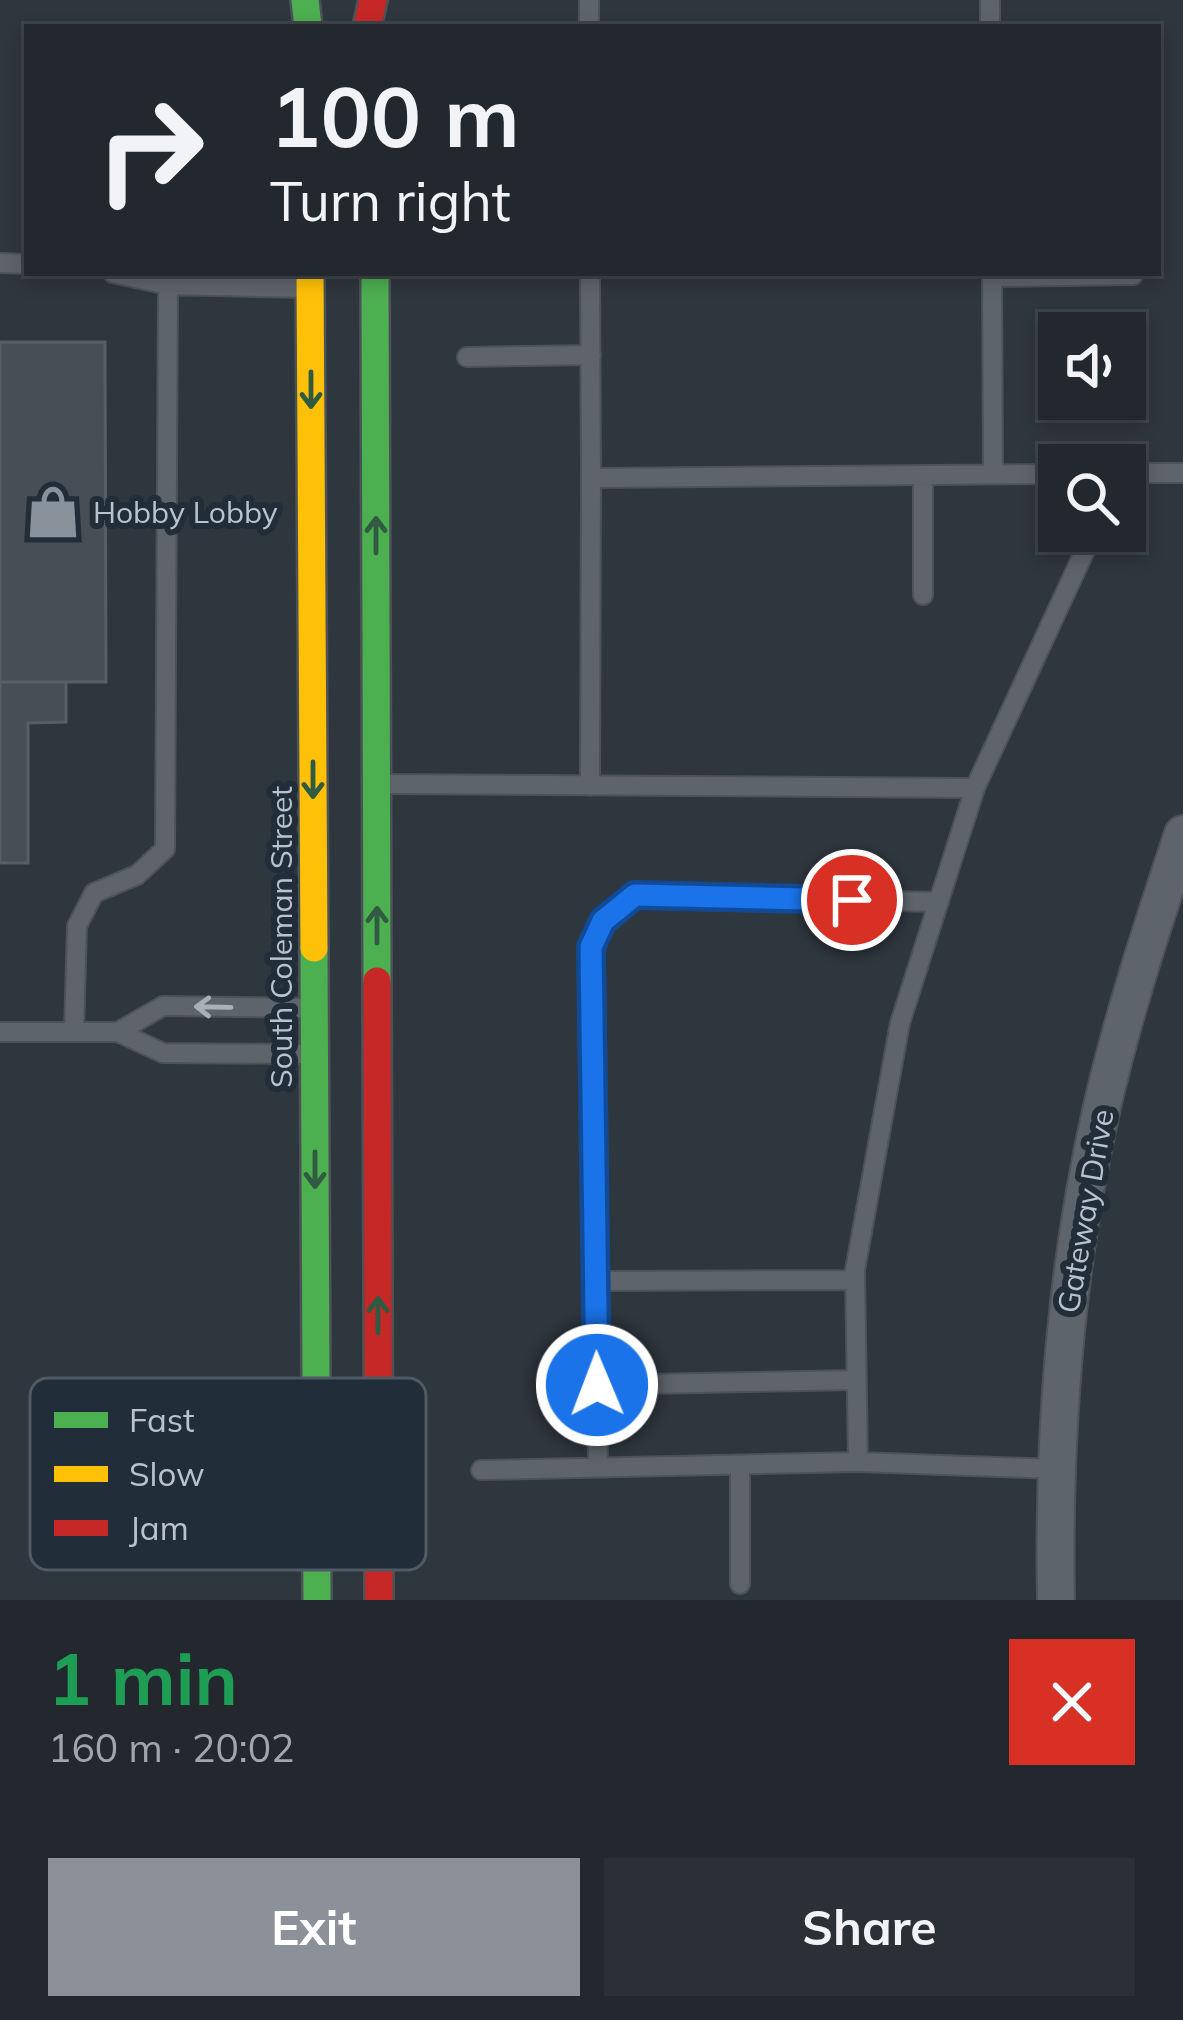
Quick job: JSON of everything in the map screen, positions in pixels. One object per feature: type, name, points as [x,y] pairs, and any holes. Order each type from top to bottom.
[{"type":"street","name":"South Coleman Street","points":[[329,1378],[345,1008],[376,784],[343,284]]},
{"type":"street","name":"South Coleman Street","points":[[343,284],[345,1008],[366,1378]]},
{"type":"street","name":"Gateway Drive","points":[[1056,1600],[1055,1469],[1078,1233],[1102,1106],[1145,947],[1183,834]]},
{"type":"street","name":"South Coleman Street","points":[[317,1600],[319,1570]]},
{"type":"street","name":"South Coleman Street","points":[[377,1570],[379,1600]]},
{"type":"lane","points":[[127,276],[168,285],[343,284]]},
{"type":"lane","points":[[590,276],[590,786]]},
{"type":"lane","points":[[992,276],[993,474]]},
{"type":"lane","points":[[74,1032],[77,926],[94,893],[137,875],[165,849],[168,285]]},
{"type":"lane","points":[[467,357],[591,355]]},
{"type":"lane","points":[[1146,473],[1183,472]]},
{"type":"lane","points":[[591,478],[1038,474]]},
{"type":"lane","points":[[923,475],[923,596]]},
{"type":"lane","points":[[858,1462],[855,1270],[900,1023],[975,788],[1084,552]]},
{"type":"lane","points":[[376,784],[975,788]]},
{"type":"lane","points":[[598,1468],[591,947],[603,921],[635,895],[939,902]]},
{"type":"lane","points":[[118,1032],[164,1006],[345,1008]]},
{"type":"lane","points":[[0,1032],[118,1032],[163,1053],[346,1055]]},
{"type":"lane","points":[[596,1281],[855,1280]]},
{"type":"lane","points":[[597,1385],[856,1380]]},
{"type":"lane","points":[[481,1470],[858,1462],[1055,1469]]},
{"type":"lane","points":[[740,1465],[740,1584]]},
{"type":"building","name":"Hobby Lobby","points":[[0,342],[105,342],[106,682],[0,682]]},
{"type":"building","points":[[0,682],[66,682],[66,722],[28,723],[28,863],[0,863]]},
{"type":"traffic: fast","points":[[305,0],[308,24]]},
{"type":"traffic: fast","points":[[375,276],[377,981]]},
{"type":"traffic: fast","points":[[314,948],[316,1378]]},
{"type":"traffic: fast","points":[[317,1570],[317,1600]]},
{"type":"traffic: slow","points":[[310,276],[314,948]]},
{"type":"traffic: jam","points":[[368,24],[373,0]]},
{"type":"traffic: jam","points":[[377,981],[378,1378]]},
{"type":"traffic: jam","points":[[379,1570],[379,1600]]},
{"type":"place","name":"Hobby Lobby","points":[[53,512]]},
{"type":"route","points":[[597,1385],[591,947],[603,921],[635,895],[852,900]]}]
